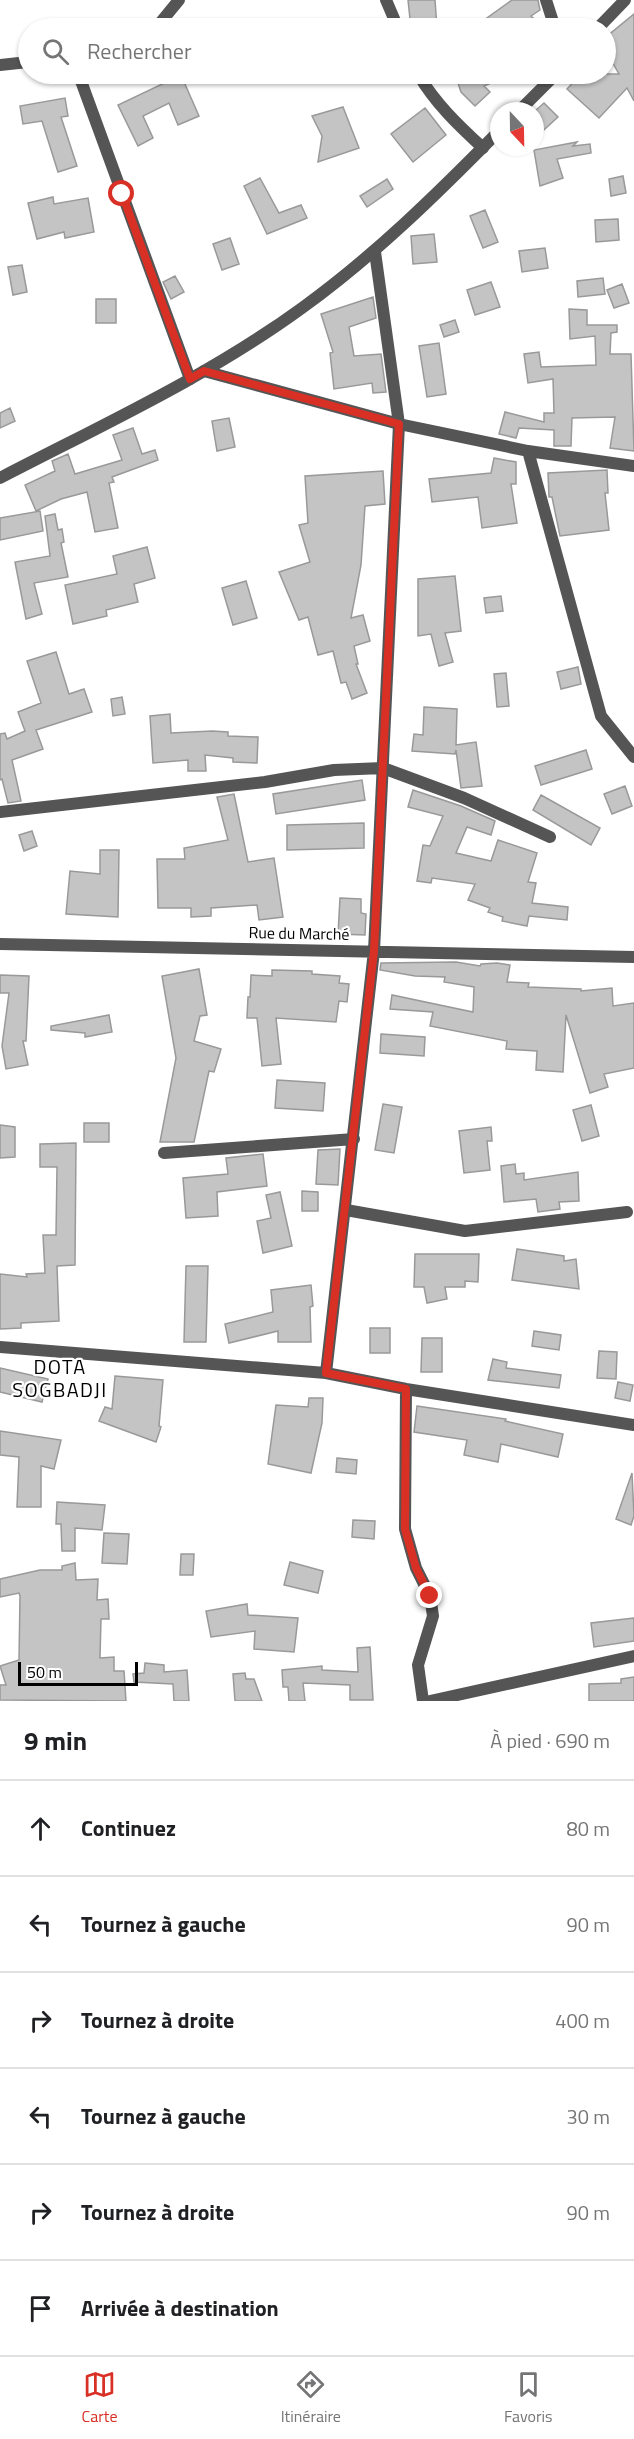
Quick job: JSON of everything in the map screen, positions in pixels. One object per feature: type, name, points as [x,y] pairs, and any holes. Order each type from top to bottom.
[{"type":"street","points":[[164,18],[179,0]]},
{"type":"street","points":[[386,0],[394,18]]},
{"type":"street","points":[[546,0],[552,18]]},
{"type":"street","points":[[608,18],[625,0]]},
{"type":"street","points":[[0,65],[18,63]]},
{"type":"street","points":[[80,84],[190,379]]},
{"type":"street","points":[[424,84],[452,119],[483,148]]},
{"type":"street","points":[[528,102],[546,84]]},
{"type":"street","points":[[0,478],[190,379],[301,309],[375,252],[490,141]]},
{"type":"street","points":[[326,1373],[374,951],[399,424],[375,252]]},
{"type":"street","points":[[204,371],[399,424],[528,451],[634,466]]},
{"type":"street","points":[[528,451],[601,716],[634,757]]},
{"type":"street","points":[[0,812],[266,782],[334,770],[383,768],[464,798],[550,837]]},
{"type":"street","name":"Rue du Marché","points":[[0,944],[634,957]]},
{"type":"street","points":[[164,1153],[354,1139]]},
{"type":"street","points":[[346,1210],[465,1231],[627,1212]]},
{"type":"street","points":[[0,1347],[326,1373],[406,1389],[634,1425]]},
{"type":"street","points":[[406,1389],[405,1529],[416,1568],[430,1596],[433,1616],[418,1665],[423,1701]]},
{"type":"street","points":[[430,1701],[634,1656]]},
{"type":"building","points":[[408,0],[435,0],[436,18],[410,18]]},
{"type":"building","points":[[512,0],[538,0],[540,10],[531,16],[533,18],[487,18]]},
{"type":"building","points":[[634,14],[634,101],[627,88],[599,118],[567,89],[572,84],[616,84],[616,74],[619,74],[616,69],[616,29]]},
{"type":"building","points":[[162,84],[185,84],[199,116],[178,125],[169,103],[143,116],[153,138],[138,146],[118,105]]},
{"type":"building","points":[[458,84],[488,84],[484,86],[490,92],[475,106],[461,92]]},
{"type":"building","points":[[65,98],[68,116],[61,117],[77,166],[58,172],[42,121],[23,124],[20,106]]},
{"type":"building","points":[[544,103],[558,117],[544,130]]},
{"type":"building","points":[[343,107],[359,148],[318,162],[322,136],[312,116]]},
{"type":"building","points":[[425,108],[446,135],[413,162],[391,134]]},
{"type":"building","points":[[577,142],[573,146],[590,144],[591,153],[557,159],[563,178],[540,186],[535,156],[544,156],[544,148]]},
{"type":"building","points":[[623,176],[626,193],[611,196],[609,179]]},
{"type":"building","points":[[260,178],[279,213],[301,205],[307,218],[267,234],[244,186]]},
{"type":"building","points":[[387,179],[393,189],[367,207],[360,196]]},
{"type":"building","points":[[53,197],[54,204],[88,198],[94,232],[65,238],[64,232],[37,239],[28,203]]},
{"type":"building","points":[[485,210],[498,242],[483,248],[470,216]]},
{"type":"building","points":[[618,219],[619,240],[596,242],[595,220]]},
{"type":"building","points":[[434,234],[437,262],[413,264],[411,236]]},
{"type":"building","points":[[230,238],[239,264],[222,270],[213,244]]},
{"type":"building","points":[[545,248],[548,268],[522,272],[519,251]]},
{"type":"building","points":[[22,265],[27,292],[13,295],[8,267]]},
{"type":"building","points":[[175,276],[184,292],[171,299],[163,282]]},
{"type":"building","points":[[603,278],[605,294],[578,297],[577,281]]},
{"type":"building","points":[[491,282],[500,307],[475,315],[467,290]]},
{"type":"building","points":[[622,284],[629,303],[614,308],[607,290]]},
{"type":"building","points":[[373,297],[376,318],[349,327],[354,356],[381,354],[386,392],[373,393],[372,383],[334,389],[330,353],[333,352],[321,314]]},
{"type":"building","points":[[96,299],[116,299],[116,323],[96,323]]},
{"type":"building","points":[[569,309],[587,310],[587,325],[617,325],[617,332],[611,333],[610,354],[631,354],[634,451],[610,448],[615,417],[572,418],[571,446],[554,446],[554,430],[519,428],[516,438],[499,434],[505,412],[544,422],[544,413],[554,413],[553,379],[528,383],[524,354],[539,352],[541,367],[596,365],[595,336],[570,339]]},
{"type":"building","points":[[455,320],[459,332],[444,337],[440,325]]},
{"type":"building","points":[[439,343],[446,394],[427,397],[419,346]]},
{"type":"building","points":[[10,408],[15,421],[0,428],[0,413]]},
{"type":"building","points":[[229,418],[235,447],[217,451],[212,421]]},
{"type":"building","points":[[133,428],[142,454],[155,450],[158,460],[112,477],[114,482],[109,483],[118,528],[95,532],[87,492],[61,499],[36,511],[25,485],[55,471],[52,461],[68,454],[75,474],[122,460],[113,435]]},
{"type":"building","points":[[494,458],[516,462],[516,484],[511,484],[517,523],[482,528],[478,497],[432,502],[429,479],[491,473]]},
{"type":"building","points":[[607,470],[608,493],[605,493],[609,530],[560,536],[552,497],[549,497],[548,473]]},
{"type":"building","points":[[383,471],[385,504],[365,506],[361,565],[351,618],[363,615],[370,641],[354,646],[358,664],[356,664],[367,693],[352,699],[346,682],[341,683],[333,651],[318,655],[308,617],[299,620],[279,572],[310,562],[299,525],[308,523],[305,476]]},
{"type":"building","points":[[40,511],[43,531],[0,540],[0,518]]},
{"type":"building","points":[[55,514],[58,530],[62,529],[64,542],[61,543],[68,577],[34,583],[42,614],[26,619],[15,562],[50,556],[45,516]]},
{"type":"building","points":[[147,547],[155,578],[134,584],[138,602],[106,610],[107,616],[73,624],[65,585],[117,574],[113,556]]},
{"type":"building","points":[[455,576],[461,631],[445,633],[453,662],[439,666],[431,634],[418,636],[418,579]]},
{"type":"building","points":[[246,581],[257,618],[233,625],[222,588]]},
{"type":"building","points":[[501,596],[503,611],[486,613],[484,598]]},
{"type":"building","points":[[56,652],[69,694],[84,689],[92,712],[36,730],[43,749],[12,760],[21,801],[8,803],[2,779],[0,780],[0,734],[5,733],[7,739],[25,731],[18,712],[41,703],[27,661]]},
{"type":"building","points":[[578,667],[581,684],[561,689],[557,672]]},
{"type":"building","points":[[506,673],[509,706],[497,707],[494,674]]},
{"type":"building","points":[[122,697],[125,714],[113,716],[111,699]]},
{"type":"building","points":[[424,707],[457,709],[456,745],[476,742],[482,786],[461,788],[456,750],[455,754],[412,751],[414,734],[423,735]]},
{"type":"building","points":[[170,714],[171,733],[212,731],[228,732],[228,736],[258,737],[257,763],[233,762],[233,758],[205,755],[206,771],[188,771],[188,760],[153,763],[150,716]]},
{"type":"building","points":[[586,750],[592,769],[541,785],[535,766]]},
{"type":"building","points":[[362,780],[365,800],[276,814],[273,794]]},
{"type":"building","points":[[625,786],[632,806],[612,814],[604,794]]},
{"type":"building","points":[[413,790],[461,806],[495,821],[491,835],[467,827],[456,853],[491,861],[498,840],[537,853],[528,882],[536,883],[532,903],[568,907],[567,920],[529,916],[527,926],[502,921],[503,917],[488,912],[490,908],[468,900],[475,884],[432,878],[431,883],[417,881],[423,845],[430,846],[443,816],[408,807]]},
{"type":"building","points":[[234,794],[248,862],[274,858],[283,917],[259,920],[257,905],[211,908],[211,916],[191,917],[191,908],[158,908],[157,859],[185,859],[184,848],[228,840],[217,797]]},
{"type":"building","points":[[541,795],[600,828],[591,845],[533,810]]},
{"type":"building","points":[[364,823],[364,848],[287,850],[287,825]]},
{"type":"building","points":[[32,831],[37,846],[24,851],[19,835]]},
{"type":"building","points":[[100,850],[119,850],[118,917],[66,914],[70,871],[100,874]]},
{"type":"building","points":[[340,898],[361,899],[361,913],[366,914],[365,935],[338,934]]},
{"type":"building","points":[[456,962],[480,966],[497,963],[510,965],[507,982],[529,983],[528,987],[581,989],[581,991],[612,988],[613,1006],[634,1003],[634,1068],[604,1074],[608,1087],[590,1093],[566,1015],[563,1072],[536,1070],[537,1051],[506,1049],[507,1041],[430,1026],[433,1012],[390,1009],[392,995],[473,1012],[474,987],[444,982],[445,977],[415,976],[380,970],[381,963]]},
{"type":"building","points":[[199,969],[207,1015],[200,1016],[194,1041],[221,1049],[214,1072],[209,1071],[194,1142],[160,1142],[176,1058],[162,976]]},
{"type":"building","points":[[272,970],[312,971],[312,974],[340,976],[339,983],[349,984],[347,1002],[339,1001],[336,1022],[276,1018],[281,1064],[262,1066],[257,1018],[247,1018],[248,997],[250,997],[251,975],[272,976]]},
{"type":"building","points":[[0,975],[29,976],[26,1041],[23,1041],[28,1065],[6,1069],[2,1046],[9,993],[0,993]]},
{"type":"building","points":[[109,1015],[112,1032],[85,1037],[85,1033],[51,1030],[51,1026]]},
{"type":"building","points":[[381,1034],[425,1037],[424,1056],[380,1053]]},
{"type":"building","points":[[277,1080],[325,1083],[323,1111],[275,1108]]},
{"type":"building","points":[[383,1104],[402,1107],[394,1153],[375,1150]]},
{"type":"building","points":[[591,1105],[599,1136],[582,1141],[573,1110]]},
{"type":"building","points":[[84,1123],[109,1123],[109,1142],[84,1142]]},
{"type":"building","points":[[0,1125],[15,1127],[15,1157],[0,1158]]},
{"type":"building","points":[[491,1127],[492,1141],[487,1141],[490,1170],[464,1173],[459,1131]]},
{"type":"building","points":[[76,1143],[75,1265],[57,1266],[59,1321],[21,1323],[21,1328],[0,1329],[0,1274],[27,1277],[26,1274],[45,1273],[43,1235],[56,1235],[57,1167],[40,1167],[40,1144]]},
{"type":"building","points":[[340,1149],[338,1185],[316,1184],[318,1150]]},
{"type":"building","points":[[263,1154],[267,1186],[217,1192],[218,1216],[186,1218],[183,1178],[228,1174],[226,1158]]},
{"type":"building","points":[[515,1164],[516,1174],[524,1173],[524,1180],[578,1172],[579,1201],[559,1202],[560,1209],[538,1212],[536,1199],[504,1202],[501,1166]]},
{"type":"building","points":[[302,1191],[318,1192],[318,1211],[302,1211]]},
{"type":"building","points":[[280,1192],[292,1246],[263,1253],[257,1221],[271,1218],[266,1195]]},
{"type":"building","points":[[517,1249],[564,1256],[564,1261],[576,1259],[579,1289],[512,1280]]},
{"type":"building","points":[[415,1254],[479,1254],[478,1282],[465,1281],[465,1287],[445,1287],[447,1299],[427,1303],[424,1287],[414,1287]]},
{"type":"building","points":[[186,1266],[208,1266],[206,1342],[184,1342]]},
{"type":"building","points":[[311,1285],[313,1306],[310,1307],[311,1342],[278,1342],[278,1331],[229,1343],[225,1324],[273,1312],[271,1290]]},
{"type":"building","points":[[370,1328],[390,1328],[390,1353],[370,1353]]},
{"type":"building","points":[[534,1331],[561,1335],[559,1350],[532,1346]]},
{"type":"building","points":[[422,1338],[442,1338],[442,1372],[421,1372]]},
{"type":"building","points":[[599,1351],[617,1352],[616,1379],[597,1378]]},
{"type":"building","points":[[493,1359],[507,1362],[506,1368],[561,1375],[559,1388],[488,1380]]},
{"type":"building","points":[[0,1368],[48,1379],[42,1402],[0,1392]]},
{"type":"building","points":[[115,1376],[163,1380],[159,1426],[161,1427],[156,1442],[99,1421],[105,1407],[112,1409]]},
{"type":"building","points":[[618,1382],[633,1385],[630,1401],[615,1398]]},
{"type":"building","points":[[309,1398],[323,1398],[322,1423],[311,1473],[268,1464],[276,1405],[308,1407]]},
{"type":"building","points":[[417,1406],[506,1419],[505,1421],[563,1434],[558,1457],[501,1444],[498,1462],[464,1455],[467,1440],[414,1432]]},
{"type":"building","points":[[0,1431],[61,1440],[54,1469],[41,1466],[41,1507],[17,1507],[19,1457],[0,1455]]},
{"type":"building","points":[[337,1458],[357,1460],[356,1474],[336,1472]]},
{"type":"building","points":[[632,1473],[634,1516],[631,1525],[616,1519]]},
{"type":"building","points":[[57,1502],[105,1505],[102,1530],[75,1528],[75,1551],[62,1551],[61,1524],[56,1524]]},
{"type":"building","points":[[353,1520],[375,1521],[374,1539],[352,1537]]},
{"type":"building","points":[[104,1533],[129,1534],[127,1564],[102,1563]]},
{"type":"building","points":[[181,1554],[194,1554],[193,1575],[180,1575]]},
{"type":"building","points":[[290,1562],[323,1571],[318,1593],[284,1585]]},
{"type":"building","points":[[75,1563],[76,1580],[98,1579],[97,1600],[108,1599],[109,1619],[101,1619],[100,1658],[114,1657],[114,1671],[124,1671],[126,1701],[0,1700],[0,1685],[6,1685],[0,1666],[19,1660],[20,1596],[19,1593],[0,1597],[0,1579],[40,1570],[62,1570],[62,1566]]},
{"type":"building","points":[[247,1604],[248,1615],[298,1618],[294,1652],[254,1649],[255,1631],[211,1637],[206,1611]]},
{"type":"building","points":[[634,1618],[634,1641],[594,1647],[591,1623]]},
{"type":"building","points":[[370,1647],[373,1700],[350,1700],[350,1685],[303,1683],[305,1701],[289,1701],[288,1687],[283,1687],[282,1670],[322,1666],[322,1670],[358,1672],[357,1648]]},
{"type":"building","points":[[145,1663],[164,1665],[164,1672],[187,1670],[189,1701],[174,1701],[173,1684],[134,1682],[133,1674],[144,1673]]},
{"type":"building","points":[[245,1673],[246,1679],[254,1679],[262,1701],[235,1701],[233,1674]]},
{"type":"building","points":[[634,1677],[634,1701],[589,1701],[589,1684],[621,1683],[621,1679]]},
{"type":"district","name":"DOTA SOGBADJI","points":[[60,1378]]},
{"type":"route","points":[[122,194],[190,379],[204,371],[399,424],[374,951],[326,1373],[406,1389],[405,1529],[416,1568],[430,1596]]}]
